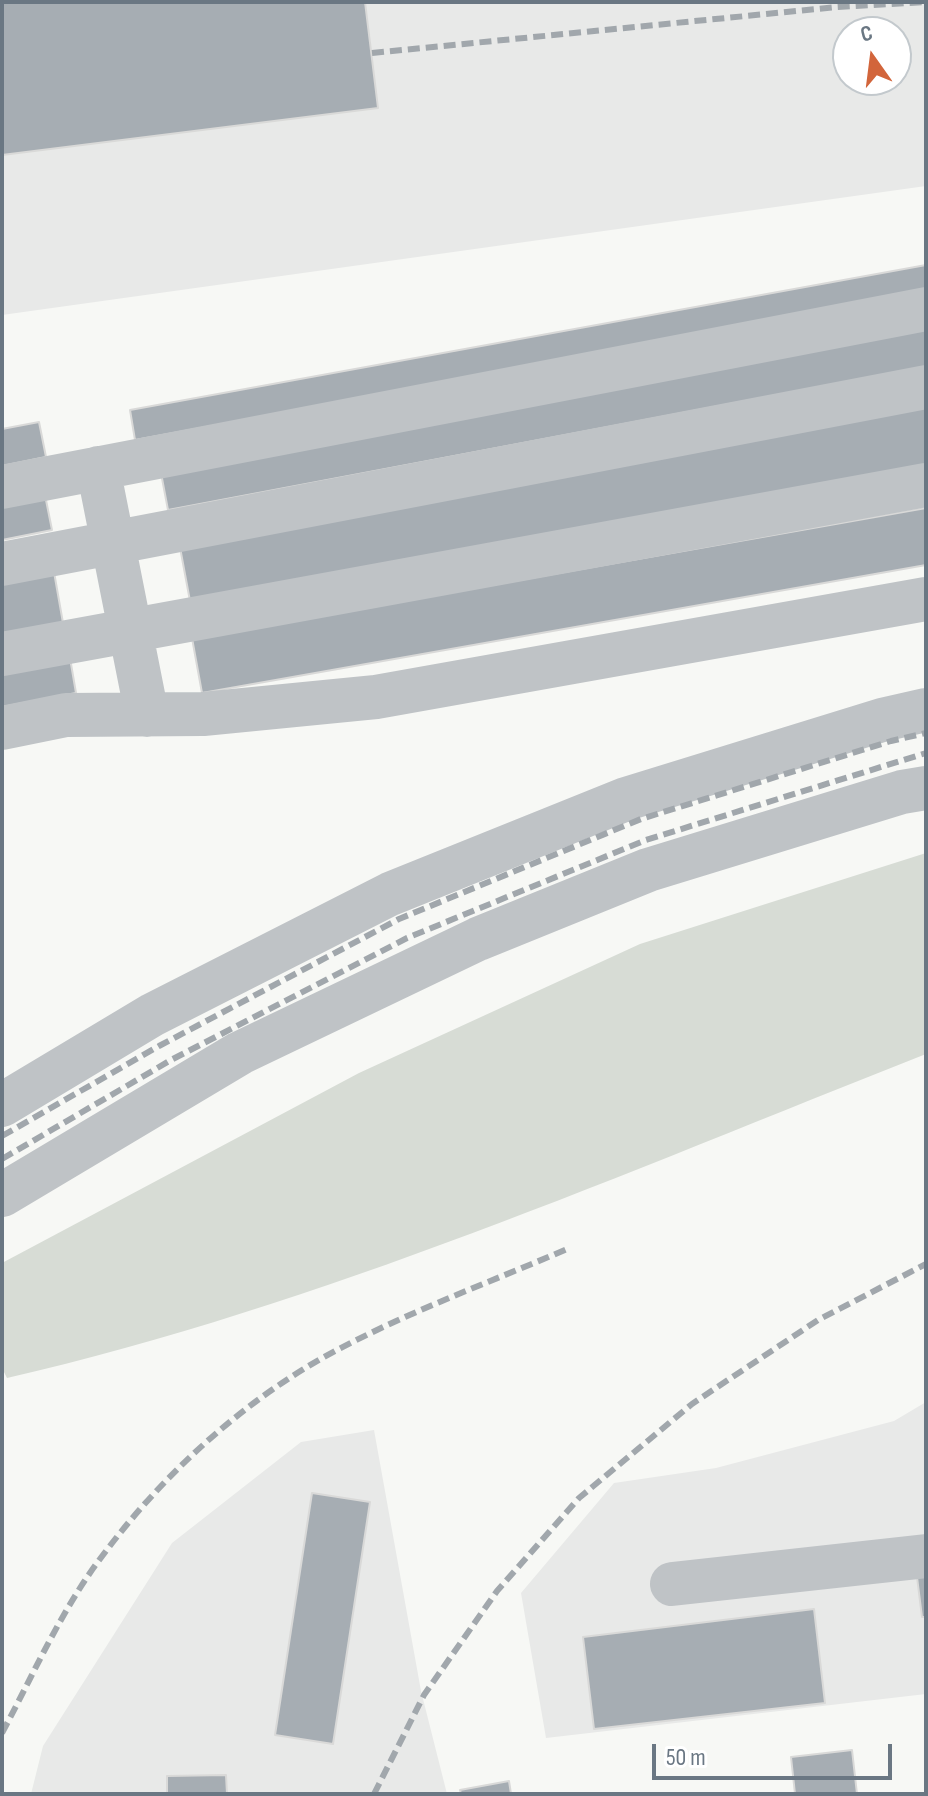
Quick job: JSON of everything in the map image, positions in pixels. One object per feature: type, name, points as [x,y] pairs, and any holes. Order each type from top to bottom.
[{"type":"lane","points":[[2,487],[926,309]]},
{"type":"lane","points":[[2,564],[926,387]]},
{"type":"lane","points":[[98,468],[147,715]]},
{"type":"lane","points":[[2,654],[926,485]]},
{"type":"lane","points":[[2,728],[66,715],[203,714],[376,697],[926,599]]},
{"type":"lane","points":[[2,1105],[152,1015],[390,894],[626,799],[882,720],[926,710]]},
{"type":"lane","points":[[2,1195],[240,1053],[478,939],[648,870],[902,792],[926,788]]},
{"type":"lane","points":[[672,1584],[926,1556]]},
{"type":"shaded area","points":[[2,2],[926,2],[926,186],[2,315]]},
{"type":"shaded area","points":[[926,853],[926,1054],[586,1190],[357,1275],[125,1348],[7,1378],[2,1368],[2,1263],[359,1073],[640,944]]},
{"type":"shaded area","points":[[926,1402],[926,1694],[546,1738],[521,1593],[614,1483],[716,1468],[894,1421]]},
{"type":"shaded area","points":[[374,1430],[421,1691],[447,1794],[31,1794],[43,1746],[172,1543],[301,1442]]},
{"type":"building","points":[[2,2],[365,2],[378,108],[2,155]]},
{"type":"building","points":[[926,265],[926,296],[135,440],[130,410]]},
{"type":"building","points":[[926,329],[926,367],[168,510],[161,473]]},
{"type":"building","points":[[926,404],[926,465],[190,601],[179,542]]},
{"type":"building","points":[[39,422],[46,457],[2,466],[2,429]]},
{"type":"building","points":[[45,495],[52,530],[2,540],[2,503]]},
{"type":"building","points":[[926,508],[926,565],[202,693],[192,638]]},
{"type":"building","points":[[54,572],[63,623],[2,634],[2,581]]},
{"type":"building","points":[[70,658],[76,693],[2,707],[2,670]]},
{"type":"building","points":[[312,1493],[370,1502],[333,1744],[275,1735]]},
{"type":"building","points":[[926,1576],[926,1617],[922,1617],[917,1577]]},
{"type":"building","points":[[814,1609],[825,1703],[594,1729],[583,1637]]},
{"type":"building","points":[[852,1750],[857,1794],[795,1794],[791,1757]]},
{"type":"building","points":[[226,1775],[227,1794],[167,1794],[167,1776]]},
{"type":"building","points":[[509,1781],[511,1794],[461,1794],[460,1790]]},
{"type":"railway","points":[[372,53],[837,7],[926,2]]},
{"type":"railway","points":[[2,1136],[159,1046],[399,919],[641,819],[891,741],[926,733]]},
{"type":"railway","points":[[2,1159],[171,1060],[407,938],[646,840],[926,753]]},
{"type":"railway","points":[[2,1733],[60,1622],[100,1559],[174,1473],[230,1421],[292,1376],[354,1341],[567,1249]]},
{"type":"railway","points":[[374,1794],[424,1695],[497,1591],[579,1498],[692,1404],[818,1320],[926,1264]]}]
